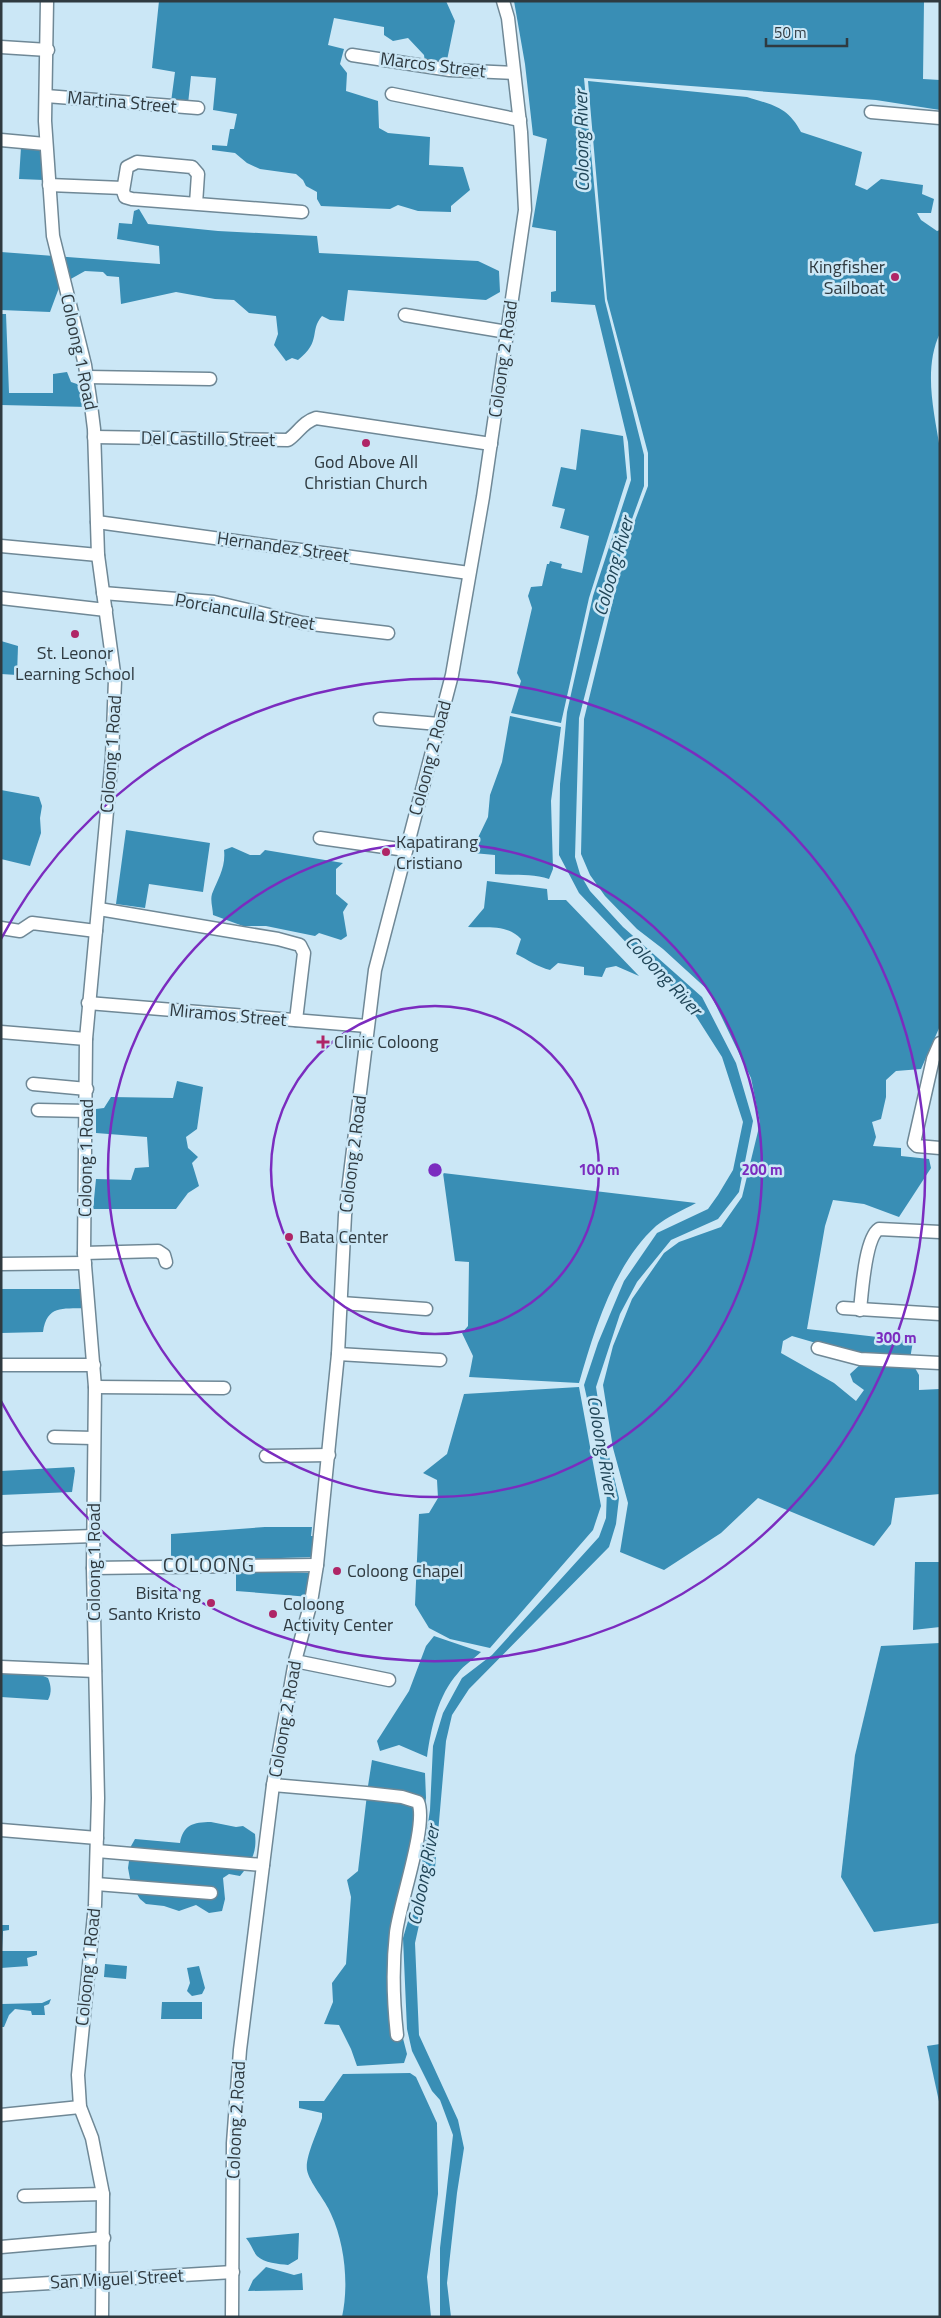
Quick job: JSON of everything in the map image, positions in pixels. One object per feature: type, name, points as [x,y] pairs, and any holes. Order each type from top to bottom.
[{"type":"street","name":"Coloong 1 Road","points":[[47,1],[48,50],[45,144],[53,236],[88,377],[94,437],[98,554],[115,680],[112,757],[86,1039],[85,1258],[95,1387],[93,1568],[97,1851],[96,1884],[78,2075],[80,2107],[92,2138],[103,2194],[102,2317]]},
{"type":"street","name":"Coloong 2 Road","points":[[232,2317],[233,2143],[240,2050],[273,1785],[295,1661],[311,1602],[317,1565],[330,1454],[338,1354],[345,1214],[365,1064],[367,1026],[375,970],[452,675],[491,444],[525,210],[520,120],[508,18],[503,1]]},
{"type":"street","points":[[1,47],[48,50]]},
{"type":"street","name":"Marcos Street","points":[[352,55],[450,70],[514,73]]},
{"type":"street","points":[[392,94],[520,120]]},
{"type":"street","name":"Martina Street","points":[[46,96],[198,108]]},
{"type":"street","points":[[871,112],[940,118]]},
{"type":"street","points":[[1,140],[45,144]]},
{"type":"street","points":[[196,204],[198,174],[196,170],[187,166],[132,162],[125,170],[123,194],[128,198],[196,204],[302,212]]},
{"type":"street","points":[[49,185],[123,188]]},
{"type":"street","points":[[405,316],[507,332]]},
{"type":"street","points":[[88,377],[210,379]]},
{"type":"street","name":"Del Castillo Street","points":[[94,437],[288,440],[298,433],[306,422],[316,418],[491,444]]},
{"type":"street","name":"Hernandez Street","points":[[97,522],[469,573]]},
{"type":"street","points":[[1,546],[98,554]]},
{"type":"street","name":"Porcianculla Street","points":[[103,593],[214,602],[303,624],[388,633]]},
{"type":"street","points":[[1,598],[106,610]]},
{"type":"street","points":[[380,719],[439,724]]},
{"type":"street","points":[[320,838],[406,850]]},
{"type":"street","points":[[99,909],[278,939],[300,945],[304,953],[296,1020]]},
{"type":"street","points":[[1,928],[20,931],[32,923],[96,931]]},
{"type":"street","name":"Miramos Street","points":[[88,1003],[367,1026]]},
{"type":"street","points":[[1,1032],[86,1039]]},
{"type":"street","points":[[940,1043],[933,1059],[914,1143],[917,1146],[940,1148]]},
{"type":"street","points":[[33,1084],[87,1089]]},
{"type":"street","points":[[38,1110],[87,1111]]},
{"type":"street","points":[[860,1310],[874,1232],[879,1228],[940,1232]]},
{"type":"street","points":[[1,1264],[158,1251],[163,1253],[166,1262]]},
{"type":"street","points":[[341,1303],[426,1309]]},
{"type":"street","points":[[843,1308],[940,1314]]},
{"type":"street","points":[[818,1348],[860,1359],[940,1363]]},
{"type":"street","points":[[338,1354],[440,1360]]},
{"type":"street","points":[[1,1365],[94,1365]]},
{"type":"street","points":[[95,1387],[224,1388]]},
{"type":"street","points":[[54,1438],[93,1438]]},
{"type":"street","points":[[266,1456],[330,1454]]},
{"type":"street","points":[[5,1539],[94,1536]]},
{"type":"street","points":[[93,1568],[317,1565]]},
{"type":"street","points":[[295,1661],[389,1680]]},
{"type":"street","points":[[1,1667],[95,1672]]},
{"type":"street","points":[[273,1785],[402,1797],[418,1802],[421,1817],[412,1868],[396,1930],[392,1979],[397,2035]]},
{"type":"street","points":[[1,1830],[97,1838]]},
{"type":"street","points":[[97,1851],[263,1865]]},
{"type":"street","points":[[96,1884],[211,1893]]},
{"type":"street","points":[[1,2115],[80,2107]]},
{"type":"street","points":[[24,2196],[103,2194]]},
{"type":"street","points":[[1,2247],[104,2238]]},
{"type":"street","name":"San Miguel Street","points":[[1,2286],[233,2272]]},
{"type":"water","points":[[159,1],[446,1],[455,21],[446,65],[425,62],[424,55],[408,38],[393,41],[384,35],[384,27],[334,18],[328,45],[344,49],[340,64],[347,73],[346,91],[378,101],[379,128],[388,133],[430,137],[429,165],[463,167],[470,190],[451,206],[451,212],[418,211],[398,205],[390,209],[321,206],[317,199],[317,192],[306,186],[303,180],[296,174],[260,169],[247,163],[235,153],[212,150],[212,145],[227,146],[230,129],[234,129],[237,114],[213,110],[216,78],[191,76],[188,104],[171,102],[175,72],[152,68]]},
{"type":"water","name":"Coloong River","points":[[514,1],[924,1],[923,79],[940,80],[940,110],[876,100],[584,78],[605,301],[644,455],[644,486],[624,541],[579,718],[575,857],[580,874],[590,891],[623,927],[702,997],[736,1063],[753,1121],[739,1192],[718,1219],[671,1240],[637,1282],[620,1314],[596,1387],[603,1431],[619,1498],[616,1524],[609,1547],[469,1689],[452,1715],[446,1741],[435,1868],[429,1880],[415,1943],[419,2035],[458,2120],[464,2148],[447,2283],[451,2317],[440,2317],[440,2248],[453,2135],[440,2100],[432,2091],[412,2051],[407,2029],[403,1938],[419,1884],[430,1810],[433,1746],[443,1713],[462,1678],[492,1655],[599,1537],[606,1518],[607,1489],[584,1385],[598,1343],[624,1281],[657,1233],[708,1209],[718,1195],[733,1170],[743,1122],[722,1057],[692,1010],[657,970],[638,955],[579,893],[559,855],[560,784],[567,712],[593,596],[631,480],[628,442],[595,305],[551,302],[551,292],[556,291],[556,231],[532,227],[547,139],[533,135],[525,64]]},
{"type":"water","points":[[588,81],[747,97],[765,102],[779,108],[791,117],[801,132],[862,152],[855,185],[867,190],[881,179],[923,185],[922,194],[934,199],[931,213],[917,213],[921,220],[937,231],[940,230],[940,333],[932,361],[931,390],[940,449],[940,1026],[921,1069],[896,1071],[886,1080],[886,1097],[881,1119],[872,1122],[876,1137],[873,1146],[901,1148],[901,1156],[929,1159],[931,1168],[899,1217],[864,1204],[833,1200],[825,1226],[807,1329],[913,1341],[910,1359],[847,1352],[792,1336],[783,1341],[781,1353],[834,1383],[856,1401],[864,1390],[853,1382],[850,1374],[862,1363],[915,1368],[919,1375],[919,1390],[940,1389],[940,1494],[895,1498],[891,1524],[874,1546],[758,1498],[721,1533],[664,1570],[620,1552],[628,1503],[613,1448],[603,1385],[613,1346],[632,1299],[664,1253],[679,1242],[721,1227],[742,1197],[760,1123],[751,1078],[709,991],[663,949],[637,929],[605,896],[590,875],[581,854],[584,719],[628,539],[648,486],[648,453],[607,299]]},
{"type":"water","points":[[42,145],[44,180],[19,179],[21,147]]},
{"type":"water","points":[[139,209],[148,224],[218,231],[317,236],[319,253],[478,261],[499,271],[500,292],[486,300],[348,290],[344,321],[330,320],[322,316],[318,321],[310,347],[298,360],[292,358],[286,361],[274,345],[278,334],[276,316],[249,313],[234,300],[215,299],[176,292],[121,304],[119,277],[107,276],[103,272],[85,271],[60,285],[50,312],[1,310],[1,252],[160,264],[159,246],[117,239],[119,223],[132,224],[134,211]]},
{"type":"water","points":[[1,314],[6,314],[9,393],[53,393],[53,374],[67,372],[71,382],[86,387],[88,407],[1,405]]},
{"type":"water","points":[[581,429],[623,436],[627,478],[589,598],[561,723],[511,713],[521,681],[517,673],[532,608],[528,596],[531,587],[542,586],[547,564],[550,561],[562,564],[561,568],[582,573],[589,536],[560,528],[565,509],[552,506],[561,467],[576,470]]},
{"type":"water","points":[[1,641],[18,646],[17,675],[1,674]]},
{"type":"water","points":[[510,716],[561,727],[551,801],[553,869],[549,879],[529,875],[495,874],[495,855],[473,853],[474,846],[488,817],[490,795],[502,762]]},
{"type":"water","points":[[1,790],[39,797],[42,806],[40,818],[41,833],[30,866],[1,859]]},
{"type":"water","points":[[126,830],[210,843],[203,892],[149,884],[145,908],[116,904]]},
{"type":"water","points":[[232,847],[250,855],[260,855],[265,850],[343,863],[336,869],[336,894],[348,904],[343,912],[347,936],[341,940],[319,933],[315,936],[266,926],[243,926],[213,915],[211,896],[223,867],[224,850]]},
{"type":"water","points":[[487,881],[547,889],[548,900],[566,900],[639,976],[616,966],[606,968],[602,977],[584,975],[584,967],[558,963],[550,970],[516,954],[521,939],[516,934],[497,928],[468,927],[484,908]]},
{"type":"water","points":[[177,1081],[203,1087],[197,1129],[186,1137],[188,1148],[198,1157],[192,1163],[199,1186],[188,1193],[176,1209],[93,1209],[96,1179],[131,1180],[135,1168],[149,1167],[147,1137],[96,1133],[96,1109],[104,1108],[111,1097],[173,1098]]},
{"type":"water","points":[[443,1173],[696,1203],[656,1226],[628,1259],[607,1299],[591,1342],[579,1383],[469,1377],[473,1356],[462,1333],[468,1326],[469,1262],[455,1261]]},
{"type":"water","points":[[1,1289],[83,1289],[85,1308],[57,1310],[48,1317],[43,1332],[1,1333]]},
{"type":"water","points":[[579,1387],[601,1506],[593,1530],[490,1648],[450,1639],[429,1628],[415,1605],[419,1514],[429,1513],[438,1498],[437,1480],[423,1473],[447,1454],[464,1394]]},
{"type":"water","points":[[74,1467],[72,1492],[1,1495],[1,1471]]},
{"type":"water","points":[[265,1527],[312,1527],[311,1536],[318,1536],[317,1557],[171,1561],[171,1534]]},
{"type":"water","points":[[915,1562],[940,1562],[940,1627],[913,1630]]},
{"type":"water","points":[[236,1571],[312,1573],[310,1597],[236,1591]]},
{"type":"water","points":[[434,1636],[481,1652],[460,1670],[445,1691],[433,1723],[427,1757],[399,1745],[380,1751],[377,1741],[409,1691],[426,1646]]},
{"type":"water","points":[[940,1643],[940,1923],[874,1932],[841,1877],[855,1755],[881,1646]]},
{"type":"water","points":[[1,1672],[41,1675],[48,1678],[51,1689],[48,1700],[1,1697]]},
{"type":"water","points":[[372,1760],[425,1773],[426,1798],[415,1879],[397,1936],[398,2019],[407,2054],[404,2063],[357,2066],[339,2025],[324,2024],[333,2002],[332,1983],[346,1964],[351,1897],[347,1880],[358,1871]]},
{"type":"water","points":[[211,1822],[236,1827],[243,1826],[255,1834],[254,1852],[251,1861],[244,1871],[240,1876],[229,1874],[223,1878],[225,1899],[222,1911],[209,1913],[196,1905],[179,1911],[164,1906],[146,1904],[140,1899],[131,1884],[128,1868],[129,1861],[126,1855],[135,1839],[180,1843],[186,1828],[194,1824]]},
{"type":"water","points":[[1,1925],[9,1925],[9,1930],[3,1931],[2,1951],[37,1951],[37,1955],[27,1958],[28,1966],[1,1968]]},
{"type":"water","points":[[105,1964],[127,1966],[126,1979],[104,1977]]},
{"type":"water","points":[[199,1966],[205,1988],[202,1994],[192,1996],[187,1991],[190,1983],[187,1968]]},
{"type":"water","points":[[1,1986],[2,2004],[42,2003],[51,1999],[49,2004],[44,2006],[45,2015],[32,2015],[31,2011],[15,2009],[9,2015],[4,2027],[1,2027]]},
{"type":"water","points":[[162,2002],[202,2002],[202,2019],[161,2019]]},
{"type":"water","points":[[940,2044],[940,2106],[927,2046]]},
{"type":"water","points":[[410,2073],[416,2077],[437,2123],[438,2194],[427,2277],[431,2317],[342,2317],[345,2278],[340,2238],[329,2209],[308,2175],[307,2170],[308,2158],[322,2113],[299,2108],[299,2101],[324,2101],[343,2074]]},
{"type":"water","points":[[299,2233],[298,2259],[288,2265],[272,2263],[260,2258],[246,2238]]},
{"type":"water","points":[[266,2267],[294,2275],[302,2273],[303,2290],[248,2291],[253,2280]]},
{"type":"place","name":"Kingfisher Sailboat","points":[[895,277]]},
{"type":"place","name":"God Above All Christian Church","points":[[366,443]]},
{"type":"place","name":"St. Leonor Learning School","points":[[75,634]]},
{"type":"place","name":"Kapatirang Cristiano","points":[[386,852]]},
{"type":"place","name":"Clinic Coloong","points":[[323,1042]]},
{"type":"place","name":"Bata Center","points":[[289,1237]]},
{"type":"place","name":"Coloong Chapel","points":[[337,1571]]},
{"type":"place","name":"Bisita ng Santo Kristo","points":[[211,1603]]},
{"type":"place","name":"Coloong Activity Center","points":[[273,1614]]},
{"type":"district","name":"COLOONG","points":[[209,1565]]}]
